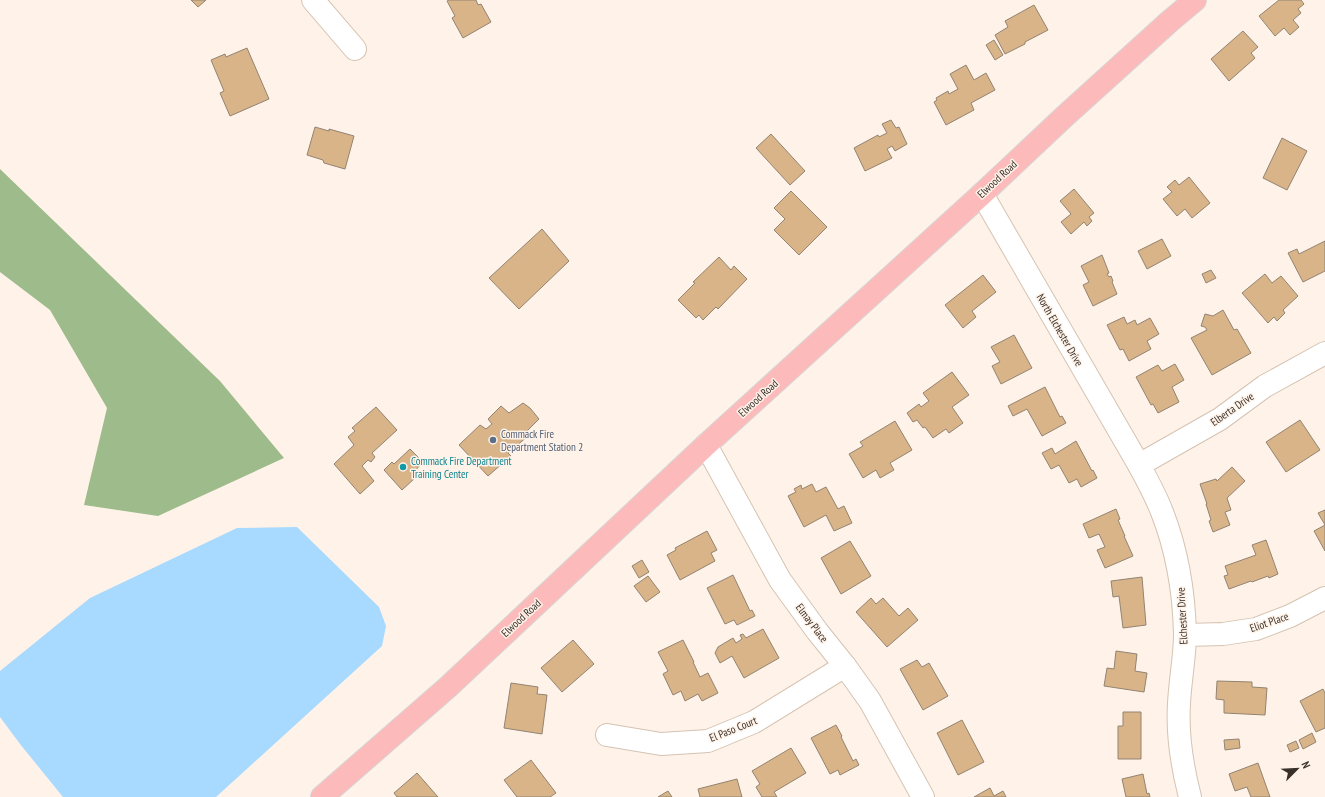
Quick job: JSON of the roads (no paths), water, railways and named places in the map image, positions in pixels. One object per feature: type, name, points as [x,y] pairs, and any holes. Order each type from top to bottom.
[{"type":"main road","name":"Elwood Road","points":[[333,793],[706,445],[982,194],[1065,116],[1170,21],[1196,0]]},
{"type":"street","points":[[313,0],[355,49]]},
{"type":"street","name":"North Elchester Drive","points":[[982,194],[1139,465]]},
{"type":"street","name":"Elberta Drive","points":[[1139,465],[1220,419],[1265,386],[1325,352]]},
{"type":"street","name":"Elmay Place","points":[[706,445],[780,580],[817,632],[845,666],[870,701],[923,797]]},
{"type":"street","name":"Elchester Drive","points":[[1139,465],[1162,512],[1177,559],[1183,601],[1185,635],[1179,704],[1179,743],[1190,797]]},
{"type":"street","name":"Eliot Place","points":[[1185,635],[1223,634],[1256,629],[1324,602]]},
{"type":"street","name":"El Paso Court","points":[[607,735],[661,744],[708,740],[754,722],[845,666]]},
{"type":"water","points":[[297,527],[379,607],[386,626],[382,646],[216,797],[63,797],[0,717],[0,671],[90,598],[237,528]]},
{"type":"place","name":"Commack Fire Department Station 2","points":[[493,440]]},
{"type":"place","name":"Commack Fire Department Training Center","points":[[403,467]]}]
